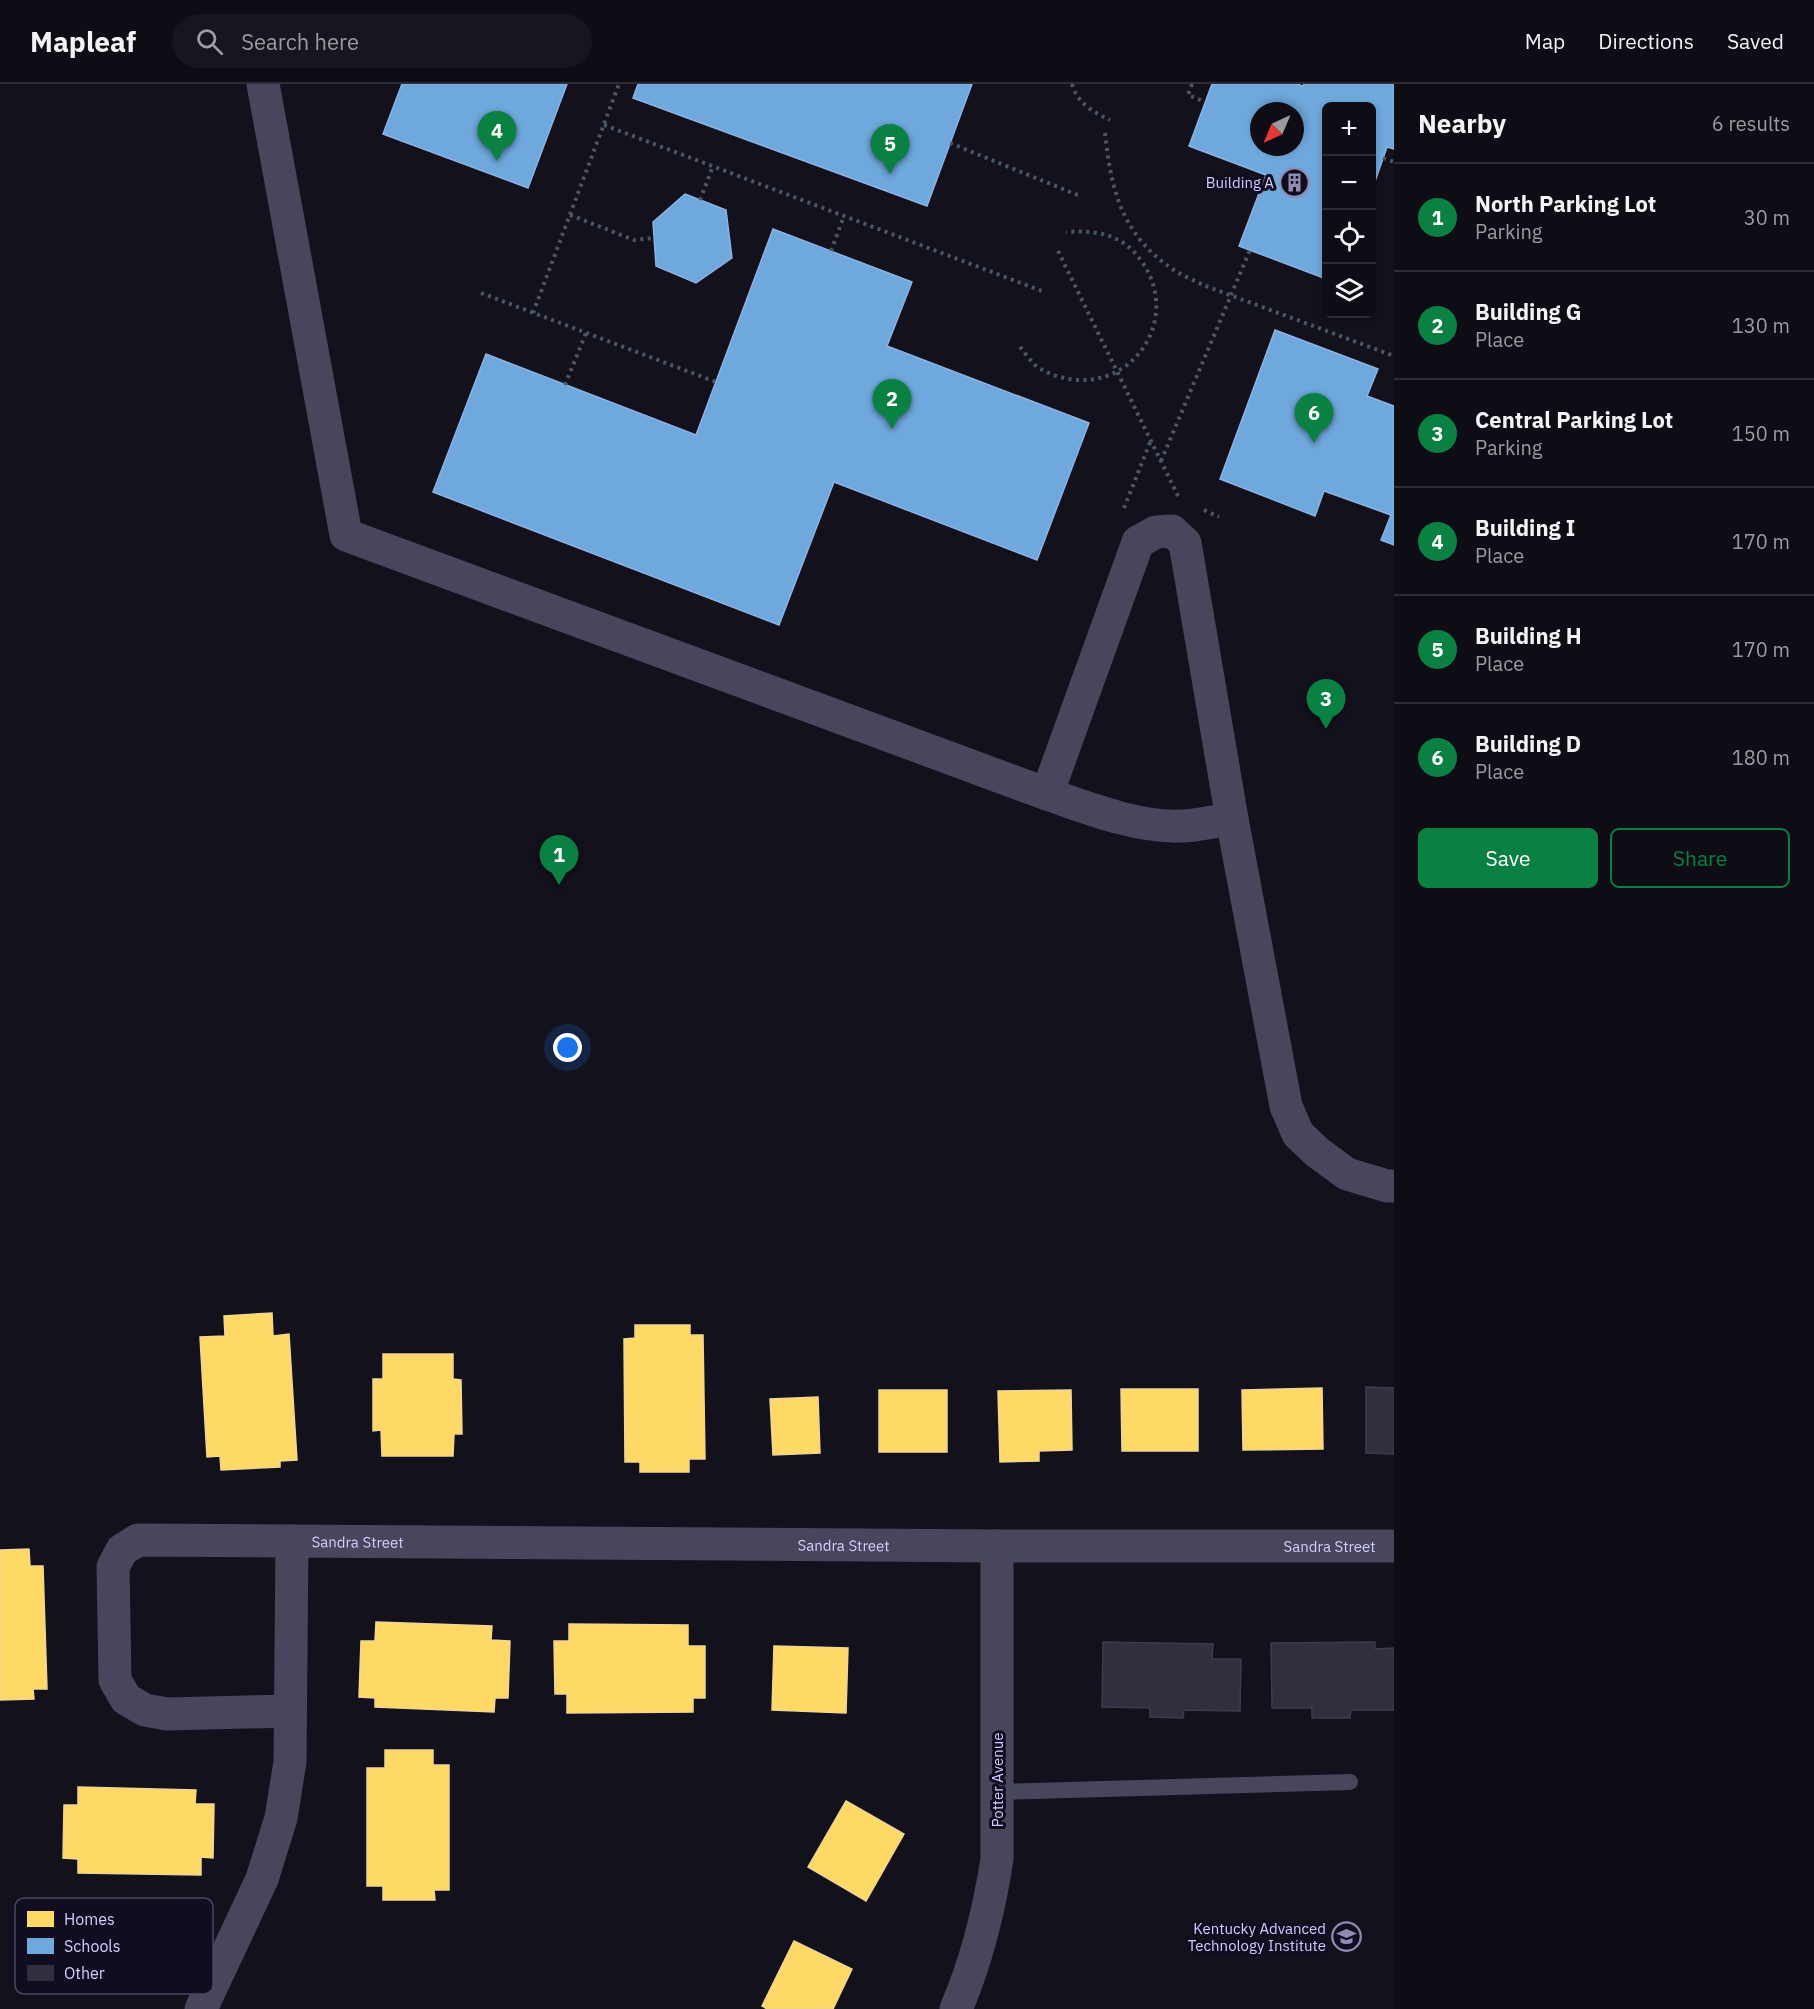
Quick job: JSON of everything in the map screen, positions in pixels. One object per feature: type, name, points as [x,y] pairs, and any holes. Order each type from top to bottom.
[{"type":"street","points":[[263,84],[346,535],[1103,813],[1145,823],[1181,827],[1232,819]]},
{"type":"street","points":[[1047,794],[1138,542],[1156,532],[1172,531],[1185,543],[1232,819],[1285,1102],[1298,1134],[1317,1152],[1347,1174],[1394,1186]]},
{"type":"street","name":"Sandra Street","points":[[290,1711],[167,1714],[145,1710],[126,1699],[115,1680],[113,1566],[122,1550],[138,1540],[997,1546],[1394,1546]]},
{"type":"street","points":[[213,1983],[262,1879],[281,1818],[290,1762],[292,1541]]},
{"type":"street","name":"Potter Avenue","points":[[956,2009],[976,1958],[990,1908],[997,1858],[997,1546]]},
{"type":"street","points":[[201,2009],[208,1994]]},
{"type":"lane","points":[[997,1792],[1350,1782]]},
{"type":"path","points":[[533,313],[619,84]]},
{"type":"path","points":[[1072,84],[1082,103],[1095,114],[1110,120]]},
{"type":"path","points":[[1192,84],[1188,95],[1205,102]]},
{"type":"path","points":[[604,125],[1042,291]]},
{"type":"path","points":[[1105,132],[1108,168],[1116,198],[1129,225],[1151,252],[1175,271],[1203,285],[1394,356]]},
{"type":"path","points":[[950,143],[1080,196]]},
{"type":"path","points":[[1383,158],[1394,162]]},
{"type":"path","points":[[700,200],[713,166]]},
{"type":"path","points":[[570,215],[634,240],[654,238]]},
{"type":"path","points":[[831,251],[844,216]]},
{"type":"path","points":[[1020,347],[1035,365],[1058,377],[1083,381],[1108,376],[1130,364],[1146,345],[1156,322],[1157,297],[1149,272],[1135,252],[1114,238],[1090,231],[1066,232]]},
{"type":"path","points":[[1161,461],[1250,250]]},
{"type":"path","points":[[1058,251],[1181,502]]},
{"type":"path","points":[[481,293],[716,382]]},
{"type":"path","points":[[565,385],[586,333]]},
{"type":"path","points":[[1120,517],[1151,440]]},
{"type":"building: Homes","points":[[272,1313],[273,1336],[289,1334],[297,1460],[280,1461],[280,1467],[221,1470],[220,1456],[207,1457],[200,1337],[225,1336],[224,1316]]},
{"type":"building: Homes","points":[[635,1325],[690,1325],[690,1335],[703,1335],[705,1459],[689,1459],[689,1472],[640,1472],[640,1462],[625,1462],[624,1339],[635,1338]]},
{"type":"building: Homes","points":[[383,1354],[453,1354],[453,1379],[461,1380],[462,1434],[454,1434],[453,1456],[382,1456],[381,1430],[373,1431],[373,1379],[383,1379]]},
{"type":"building: Homes","points":[[1322,1388],[1323,1449],[1243,1450],[1242,1390]]},
{"type":"building: Homes","points":[[1121,1389],[1198,1389],[1198,1451],[1122,1451]]},
{"type":"building: Homes","points":[[879,1390],[947,1390],[947,1452],[879,1452]]},
{"type":"building: Homes","points":[[1071,1390],[1072,1450],[1039,1451],[1039,1461],[1000,1462],[998,1391]]},
{"type":"building: Homes","points":[[818,1397],[820,1453],[773,1455],[770,1399]]},
{"type":"building: Homes","points":[[29,1549],[30,1566],[43,1566],[47,1689],[33,1689],[34,1699],[0,1700],[0,1550]]},
{"type":"building: Homes","points":[[376,1622],[492,1626],[491,1640],[510,1641],[508,1698],[495,1698],[494,1712],[375,1707],[375,1698],[359,1697],[361,1641],[375,1641]]},
{"type":"building: Homes","points":[[569,1624],[688,1625],[688,1646],[705,1646],[705,1698],[693,1698],[693,1712],[567,1713],[567,1694],[555,1694],[554,1641],[569,1641]]},
{"type":"building: Homes","points":[[774,1646],[848,1648],[846,1713],[772,1710]]},
{"type":"building: Homes","points":[[385,1750],[433,1750],[433,1765],[449,1765],[449,1890],[434,1890],[435,1900],[383,1900],[383,1886],[367,1886],[367,1768],[385,1768]]},
{"type":"building: Homes","points":[[78,1787],[196,1790],[195,1804],[214,1804],[213,1858],[201,1857],[201,1875],[78,1873],[78,1859],[63,1858],[64,1805],[78,1805]]},
{"type":"building: Homes","points":[[846,1801],[904,1834],[866,1901],[808,1867]]},
{"type":"building: Homes","points":[[794,1941],[852,1969],[833,2009],[767,2009],[762,2006]]},
{"type":"building: Schools","points":[[402,84],[567,84],[528,188],[383,134]]},
{"type":"building: Schools","points":[[638,84],[972,84],[927,206],[633,98]]},
{"type":"building: Schools","name":"Building A","points":[[1212,84],[1296,84],[1303,86],[1304,84],[1394,84],[1394,149],[1387,147],[1376,179],[1376,102],[1322,102],[1322,277],[1239,246],[1266,175],[1189,146]]},
{"type":"building: Schools","points":[[685,194],[726,210],[732,258],[696,283],[656,266],[653,222]]},
{"type":"building: Schools","points":[[773,229],[912,282],[887,346],[1089,423],[1037,560],[834,482],[779,625],[433,492],[486,354],[696,435]]},
{"type":"building: Schools","points":[[1275,330],[1378,369],[1367,396],[1394,406],[1394,545],[1381,540],[1391,515],[1324,491],[1315,516],[1220,479]]},
{"type":"building: Other","points":[[1366,1387],[1394,1388],[1394,1454],[1366,1453]]},
{"type":"building: Other","points":[[1103,1642],[1213,1644],[1212,1659],[1241,1659],[1240,1711],[1184,1710],[1183,1718],[1150,1717],[1150,1708],[1102,1707]]},
{"type":"building: Other","points":[[1375,1642],[1375,1649],[1394,1648],[1394,1710],[1351,1710],[1350,1718],[1312,1718],[1312,1708],[1272,1708],[1271,1643]]},
{"type":"place","name":"Building I","points":[[497,161]]},
{"type":"place","name":"Building H","points":[[890,174]]},
{"type":"place","name":"Building A","points":[[1295,182]]},
{"type":"place","name":"Building G","points":[[892,429]]},
{"type":"place","name":"Building D","points":[[1314,443]]},
{"type":"place","name":"Central Parking Lot","points":[[1326,729]]},
{"type":"place","name":"North Parking Lot","points":[[559,885]]},
{"type":"place","name":"Kentucky Advanced Technology Institute","points":[[1347,1937]]}]
